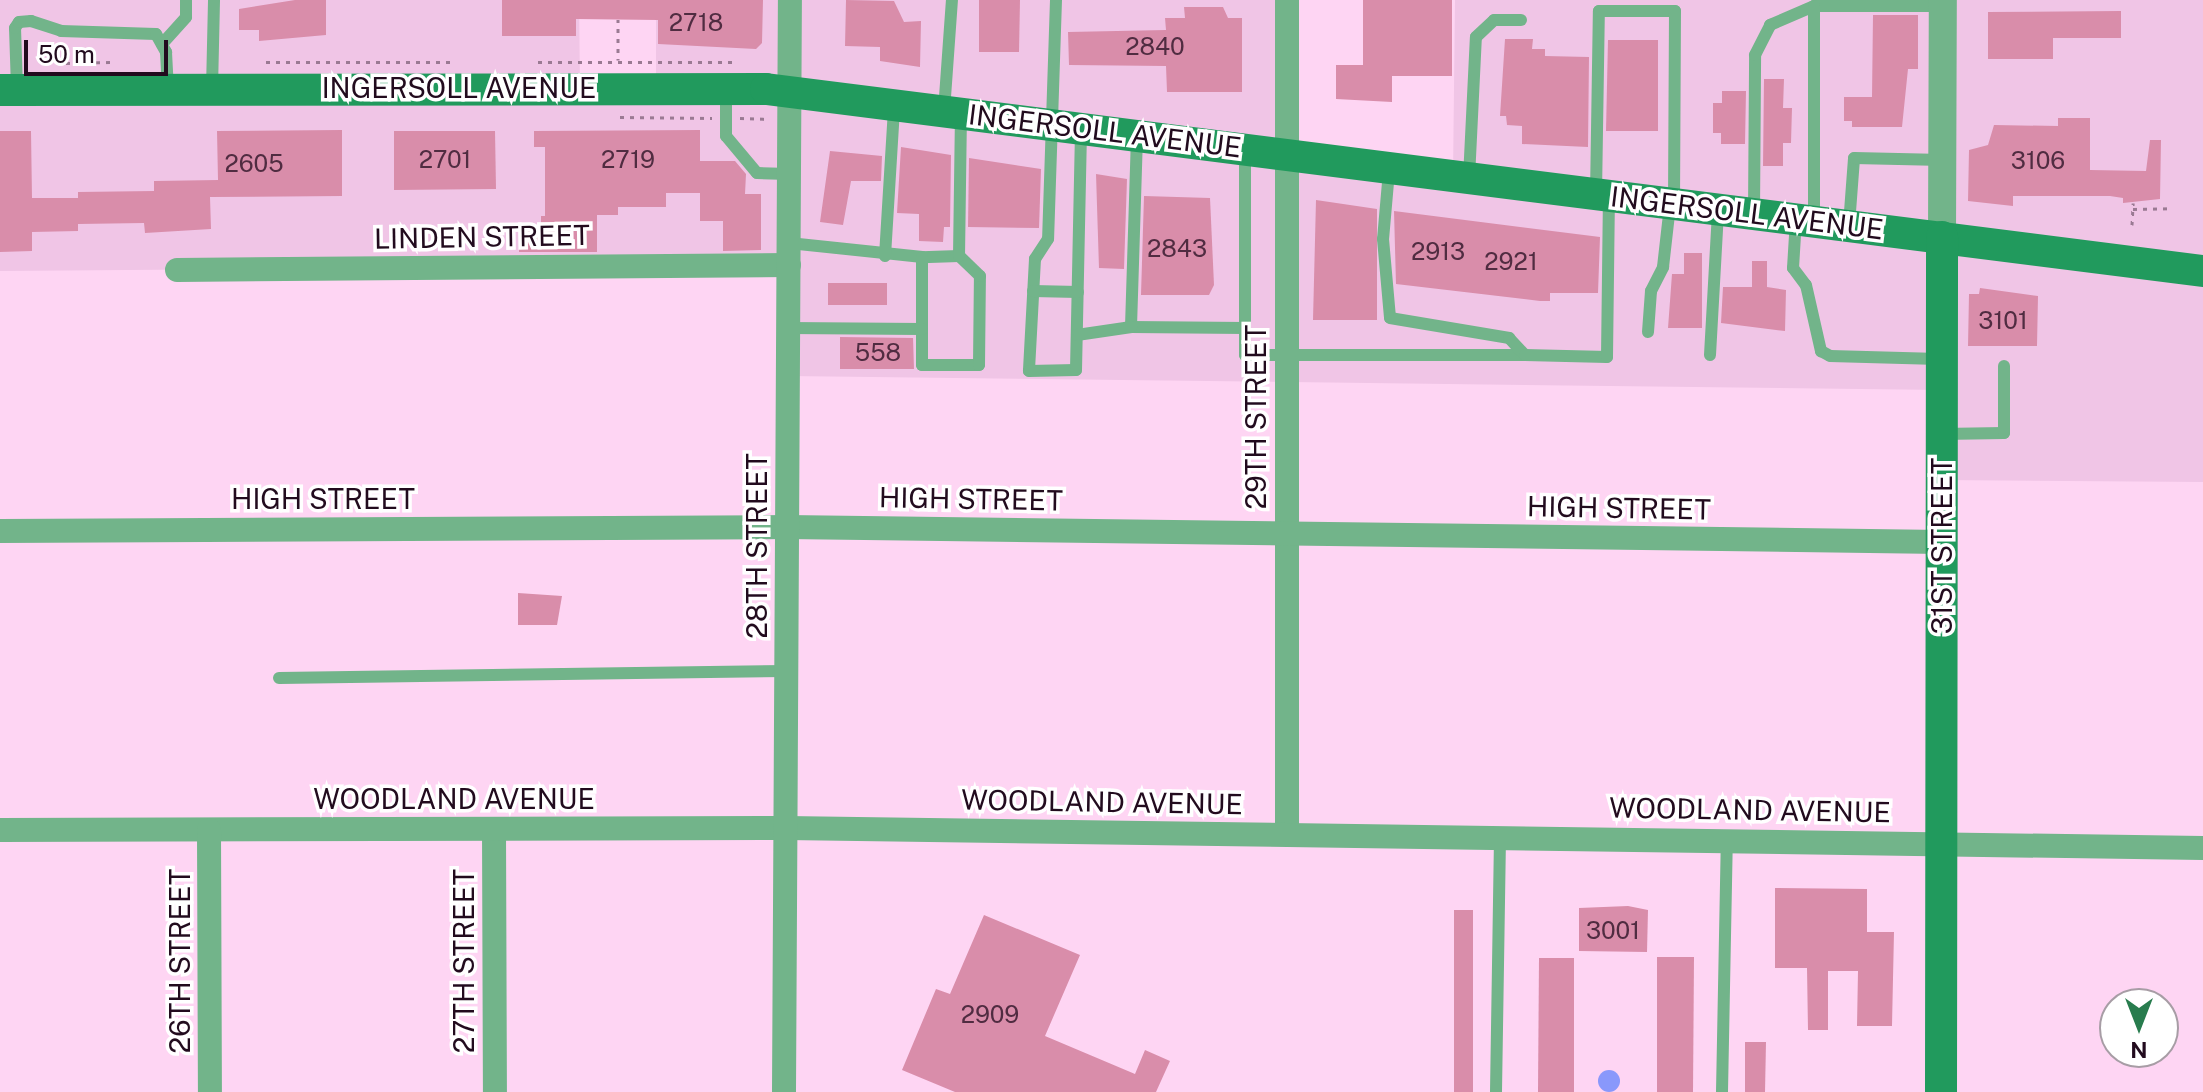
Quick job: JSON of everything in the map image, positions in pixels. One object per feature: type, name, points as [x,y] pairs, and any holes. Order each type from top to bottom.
[{"type":"main road","name":"INGERSOLL AVENUE","points":[[9,90],[212,89],[618,74],[953,112],[2203,271]]},
{"type":"main road","name":"31ST STREET","points":[[1941,1092],[1942,237]]},
{"type":"street","name":"28TH STREET","points":[[784,1092],[790,0]]},
{"type":"street","name":"29TH STREET","points":[[1287,0],[1287,834]]},
{"type":"street","name":"31ST STREET","points":[[1942,237],[1943,3]]},
{"type":"street","name":"LINDEN STREET","points":[[177,270],[789,254]]},
{"type":"street","name":"HIGH STREET","points":[[0,531],[787,527],[1942,542]]},
{"type":"street","name":"WOODLAND AVENUE","points":[[0,830],[786,828],[2203,848]]},
{"type":"street","name":"27TH STREET","points":[[494,829],[495,1092]]},
{"type":"street","name":"26TH STREET","points":[[209,830],[210,1092]]},
{"type":"lane","points":[[162,44],[186,17],[186,0]]},
{"type":"lane","points":[[212,89],[214,0]]},
{"type":"lane","points":[[922,257],[922,365],[979,365],[980,276],[959,256],[952,0]]},
{"type":"lane","points":[[1056,0],[1066,127],[1078,292],[1076,370],[1029,371],[1035,259],[1048,239],[1066,127]]},
{"type":"lane","points":[[1754,214],[1759,40],[1770,25],[1814,6],[1943,3]]},
{"type":"lane","points":[[1814,6],[1805,220],[1793,268],[1806,285],[1821,351],[1830,356],[1942,359]]},
{"type":"lane","points":[[1245,149],[1245,355],[1286,359],[1525,355],[1607,357],[1599,11],[1675,11],[1672,203],[1663,267],[1651,291],[1648,332]]},
{"type":"lane","points":[[1469,178],[1476,37],[1494,20],[1521,20]]},
{"type":"lane","points":[[9,90],[19,22],[61,31],[144,31],[156,34],[162,44],[168,89]]},
{"type":"lane","points":[[726,88],[726,136],[757,173],[789,174]]},
{"type":"lane","points":[[885,256],[894,105]]},
{"type":"lane","points":[[1131,327],[1137,136]]},
{"type":"lane","points":[[1849,226],[1854,158],[1943,160]]},
{"type":"lane","points":[[1389,167],[1383,239],[1390,318],[1509,338],[1525,355]]},
{"type":"lane","points":[[1710,355],[1711,269],[1718,209]]},
{"type":"lane","points":[[789,254],[959,256]]},
{"type":"lane","points":[[1033,291],[1078,292]]},
{"type":"lane","points":[[1077,335],[1131,327],[1245,328]]},
{"type":"lane","points":[[788,328],[922,329]]},
{"type":"lane","points":[[1942,434],[2004,433],[2004,366]]},
{"type":"lane","points":[[279,678],[787,671]]},
{"type":"lane","points":[[1496,1092],[1500,837]]},
{"type":"lane","points":[[1722,1092],[1727,840]]},
{"type":"path","points":[[618,19],[618,74]]},
{"type":"path","points":[[258,62],[455,62]]},
{"type":"path","points":[[524,62],[618,74],[753,63]]},
{"type":"path","points":[[54,63],[121,63]]},
{"type":"path","points":[[2132,225],[2133,203]]},
{"type":"path","points":[[2133,209],[2172,208]]},
{"type":"shaded area","points":[[0,0],[579,0],[580,87],[656,87],[656,0],[1287,0],[1286,154],[1453,175],[1455,0],[2203,0],[2203,482],[1942,480],[1942,390],[788,376],[788,265],[0,271]]},
{"type":"water","points":[[1609,1070],[1617,1073],[1620,1081],[1617,1089],[1609,1092],[1601,1089],[1598,1081],[1601,1073]]},
{"type":"building","points":[[295,0],[326,0],[326,35],[259,41],[259,30],[239,30],[239,9]]},
{"type":"building","points":[[502,0],[763,0],[762,43],[756,49],[658,44],[658,20],[576,19],[576,36],[502,36]]},
{"type":"building","points":[[846,0],[894,1],[904,22],[921,21],[920,67],[880,61],[880,47],[845,46]]},
{"type":"building","points":[[979,0],[1020,0],[1019,52],[979,52]]},
{"type":"building","points":[[1363,0],[1452,0],[1452,76],[1392,76],[1392,102],[1336,99],[1336,65],[1363,65]]},
{"type":"building","points":[[1184,7],[1223,7],[1228,18],[1242,18],[1242,92],[1167,92],[1166,66],[1069,65],[1068,32],[1166,30],[1165,18],[1185,18]]},
{"type":"building","points":[[2121,11],[2121,38],[2053,38],[2053,59],[1988,59],[1988,12]]},
{"type":"building","points":[[1873,15],[1918,15],[1918,69],[1908,69],[1902,127],[1852,127],[1852,121],[1844,121],[1844,97],[1872,97]]},
{"type":"building","points":[[1505,39],[1533,39],[1532,49],[1545,49],[1545,56],[1589,57],[1588,147],[1522,144],[1522,126],[1507,125],[1506,116],[1500,116]]},
{"type":"building","points":[[1608,40],[1658,40],[1658,131],[1606,131]]},
{"type":"building","points":[[1764,79],[1784,79],[1783,108],[1792,108],[1791,143],[1783,143],[1783,166],[1763,166]]},
{"type":"building","points":[[1722,91],[1746,91],[1745,144],[1721,144],[1721,133],[1713,133],[1713,103],[1722,103]]},
{"type":"building","points":[[2058,118],[2090,118],[2090,170],[2146,171],[2150,140],[2161,140],[2160,199],[2123,203],[2123,198],[2110,196],[2013,196],[2013,206],[1968,201],[1969,150],[1988,145],[1994,125],[2058,126]]},
{"type":"building","points":[[342,130],[342,196],[210,197],[211,229],[145,233],[144,223],[78,224],[78,231],[32,232],[32,251],[0,252],[0,131],[31,131],[32,198],[78,198],[78,192],[154,191],[154,181],[218,180],[217,131]]},
{"type":"building","points":[[700,130],[700,161],[735,161],[746,174],[745,194],[761,194],[761,250],[723,251],[723,221],[700,221],[700,193],[666,193],[666,207],[618,207],[618,215],[597,215],[597,252],[519,252],[519,227],[541,227],[541,216],[545,216],[545,147],[534,147],[534,131]]},
{"type":"building","points":[[394,131],[495,131],[496,189],[394,190]]},
{"type":"building","points":[[901,147],[951,155],[950,227],[944,227],[943,242],[919,241],[919,214],[897,213]]},
{"type":"building","points":[[830,151],[882,156],[881,181],[851,181],[843,225],[820,222]]},
{"type":"building","points":[[969,158],[1041,169],[1039,228],[968,227]]},
{"type":"building","points":[[1096,174],[1127,179],[1124,269],[1099,268]]},
{"type":"building","points":[[1144,196],[1210,198],[1214,285],[1209,295],[1141,295]]},
{"type":"building","points":[[1316,200],[1377,209],[1377,320],[1313,320]]},
{"type":"building","points":[[1394,211],[1600,237],[1598,293],[1550,293],[1550,301],[1540,301],[1396,284]]},
{"type":"building","points":[[1684,253],[1702,253],[1702,328],[1668,328],[1672,274],[1684,274]]},
{"type":"building","points":[[1752,261],[1767,261],[1767,287],[1786,290],[1785,331],[1721,323],[1723,287],[1752,287]]},
{"type":"building","points":[[828,283],[887,283],[887,305],[828,305]]},
{"type":"building","points":[[1980,288],[2038,296],[2037,346],[1968,346],[1969,294],[1979,294]]},
{"type":"building","points":[[840,337],[913,338],[914,369],[840,369]]},
{"type":"building","points":[[518,593],[562,596],[557,625],[518,625]]},
{"type":"building","points":[[1775,888],[1867,889],[1867,932],[1894,932],[1892,1026],[1857,1026],[1858,971],[1828,971],[1828,1030],[1808,1030],[1807,968],[1775,968]]},
{"type":"building","points":[[1628,906],[1648,910],[1647,952],[1579,951],[1579,908]]},
{"type":"building","points":[[1454,910],[1473,910],[1473,1092],[1454,1092]]},
{"type":"building","points":[[984,915],[1080,955],[1045,1036],[1135,1074],[1145,1050],[1170,1061],[1156,1092],[955,1092],[902,1070],[936,989],[950,994]]},
{"type":"building","points":[[1657,957],[1694,957],[1693,1092],[1657,1092]]},
{"type":"building","points":[[1539,958],[1574,958],[1574,1092],[1538,1092]]},
{"type":"building","points":[[1745,1042],[1766,1042],[1765,1092],[1745,1092]]}]
